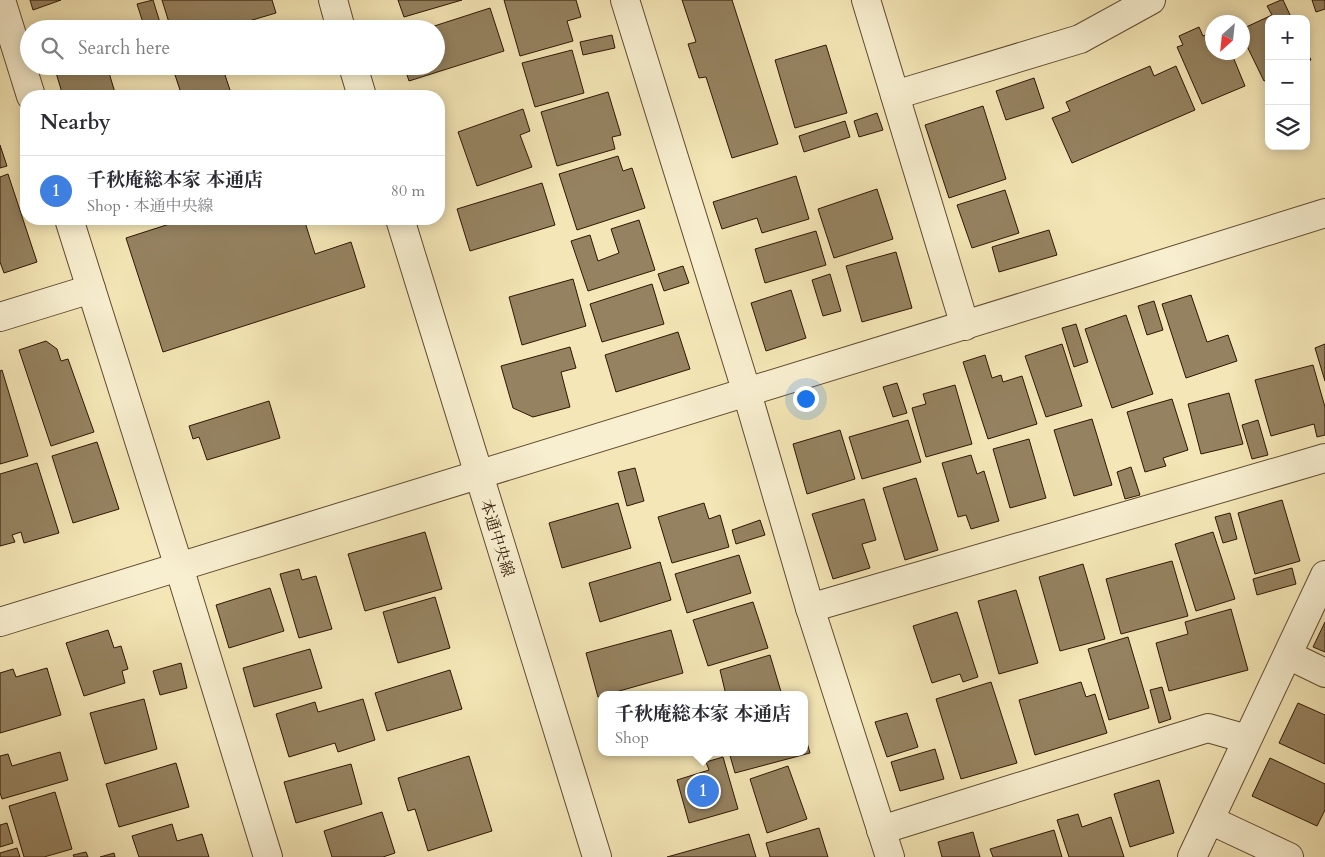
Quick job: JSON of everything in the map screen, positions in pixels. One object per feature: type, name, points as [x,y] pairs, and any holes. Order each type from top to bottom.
[{"type":"street","points":[[332,0],[338,20]]},
{"type":"street","points":[[625,0],[747,393],[810,608],[890,857]]},
{"type":"street","points":[[866,0],[965,326]]},
{"type":"street","points":[[895,95],[1080,39],[1151,0]]},
{"type":"street","points":[[3,14],[20,64]]},
{"type":"street","points":[[24,75],[29,90]]},
{"type":"street","points":[[356,75],[360,90]]},
{"type":"street","points":[[0,622],[965,326],[1325,212]]},
{"type":"street","points":[[71,225],[268,857]]},
{"type":"street","name":"本通中央線","points":[[402,225],[596,857]]},
{"type":"street","points":[[0,317],[91,289]]},
{"type":"street","points":[[810,608],[1325,458]]},
{"type":"street","points":[[1192,857],[1325,575]]},
{"type":"street","points":[[1288,655],[1325,672]]},
{"type":"street","points":[[881,830],[1208,728],[1247,739]]},
{"type":"street","points":[[1210,820],[1289,857]]},
{"type":"building","points":[[30,0],[61,0],[33,10]]},
{"type":"building","points":[[153,0],[159,20],[142,20],[137,4]]},
{"type":"building","points":[[162,0],[272,0],[276,13],[252,20],[168,20]]},
{"type":"building","points":[[398,0],[462,0],[404,17]]},
{"type":"building","points":[[504,0],[576,0],[581,17],[567,21],[573,41],[520,56]]},
{"type":"building","points":[[682,0],[732,0],[778,144],[732,158],[706,77],[699,78],[688,44],[696,42]]},
{"type":"building","points":[[1283,0],[1290,15],[1272,15],[1267,6]]},
{"type":"building","points":[[1312,0],[1325,0],[1325,9],[1316,12]]},
{"type":"building","points":[[490,8],[504,51],[445,70],[445,23]]},
{"type":"building","points":[[1265,18],[1264,81],[1250,52],[1250,25]]},
{"type":"building","points":[[1199,27],[1203,36],[1205,35],[1205,60],[1234,60],[1245,86],[1202,104],[1177,47],[1183,45],[1179,36]]},
{"type":"building","points":[[612,35],[615,48],[583,55],[580,42]]},
{"type":"building","points":[[826,45],[847,113],[795,128],[775,60]]},
{"type":"building","points":[[572,50],[584,93],[535,107],[522,63]]},
{"type":"building","points":[[1150,66],[1154,76],[1176,66],[1195,110],[1072,163],[1052,118],[1070,111],[1066,102]]},
{"type":"building","points":[[57,75],[110,75],[114,90],[61,90]]},
{"type":"building","points":[[175,75],[225,75],[230,90],[180,90]]},
{"type":"building","points":[[407,75],[428,75],[409,81]]},
{"type":"building","points":[[1034,78],[1044,108],[1006,120],[996,91]]},
{"type":"building","points":[[608,92],[621,135],[612,137],[615,149],[557,166],[541,112]]},
{"type":"building","points":[[983,106],[1006,179],[949,198],[925,125]]},
{"type":"building","points":[[523,109],[530,131],[520,135],[532,167],[477,186],[458,132]]},
{"type":"building","points":[[877,113],[883,130],[859,137],[854,121]]},
{"type":"building","points":[[845,121],[850,137],[804,152],[799,136]]},
{"type":"building","points":[[0,145],[7,166],[0,168]]},
{"type":"building","points":[[618,156],[623,171],[632,168],[645,208],[577,230],[559,174]]},
{"type":"building","points":[[8,174],[20,210],[20,225],[25,225],[37,262],[4,273],[0,262],[0,177]]},
{"type":"building","points":[[796,176],[809,219],[762,233],[757,218],[722,229],[713,202]]},
{"type":"building","points":[[542,183],[555,225],[470,251],[457,209]]},
{"type":"building","points":[[877,189],[893,239],[834,258],[818,209]]},
{"type":"building","points":[[1005,190],[1019,233],[972,248],[957,205]]},
{"type":"building","points":[[639,220],[655,270],[588,291],[571,241],[590,235],[598,261],[619,253],[611,229]]},
{"type":"building","points":[[166,225],[306,225],[315,254],[351,242],[365,287],[163,352],[126,238]]},
{"type":"building","points":[[1049,230],[1057,255],[999,272],[992,247]]},
{"type":"building","points":[[816,231],[826,265],[765,283],[755,249]]},
{"type":"building","points":[[896,252],[912,308],[862,322],[846,266]]},
{"type":"building","points":[[683,266],[689,283],[664,291],[658,274]]},
{"type":"building","points":[[830,274],[841,311],[823,316],[812,280]]},
{"type":"building","points":[[573,279],[586,326],[522,345],[509,297]]},
{"type":"building","points":[[652,284],[664,324],[602,342],[590,304]]},
{"type":"building","points":[[791,290],[806,338],[766,351],[751,303]]},
{"type":"building","points":[[1191,295],[1207,342],[1228,335],[1237,361],[1186,378],[1162,304]]},
{"type":"building","points":[[1154,301],[1163,330],[1147,335],[1138,306]]},
{"type":"building","points":[[1126,315],[1153,394],[1112,408],[1085,329]]},
{"type":"building","points":[[1076,324],[1088,362],[1074,367],[1062,328]]},
{"type":"building","points":[[678,332],[690,369],[616,392],[605,355]]},
{"type":"building","points":[[46,341],[57,349],[61,361],[68,359],[94,432],[51,446],[19,350]]},
{"type":"building","points":[[1062,344],[1082,406],[1046,417],[1025,356]]},
{"type":"building","points":[[1325,344],[1325,381],[1315,348]]},
{"type":"building","points":[[570,347],[576,368],[561,372],[570,407],[533,417],[513,408],[501,366]]},
{"type":"building","points":[[985,355],[992,378],[1001,375],[1003,382],[1022,376],[1037,424],[988,439],[963,362]]},
{"type":"building","points":[[1313,365],[1325,407],[1325,435],[1317,437],[1314,424],[1271,436],[1255,380]]},
{"type":"building","points":[[2,370],[28,456],[0,464],[0,371]]},
{"type":"building","points":[[897,383],[907,413],[893,417],[883,387]]},
{"type":"building","points":[[955,385],[972,444],[926,457],[912,408],[926,404],[923,394]]},
{"type":"building","points":[[1229,393],[1243,444],[1201,454],[1188,404]]},
{"type":"building","points":[[1172,399],[1188,450],[1163,458],[1166,466],[1145,472],[1127,412]]},
{"type":"building","points":[[269,401],[280,438],[207,460],[199,437],[193,439],[189,426]]},
{"type":"building","points":[[1092,419],[1112,485],[1074,496],[1054,430]]},
{"type":"building","points":[[908,420],[921,462],[862,479],[849,437]]},
{"type":"building","points":[[1258,420],[1268,455],[1252,459],[1242,425]]},
{"type":"building","points":[[840,430],[855,479],[807,494],[793,444]]},
{"type":"building","points":[[1029,439],[1046,498],[1010,508],[993,449]]},
{"type":"building","points":[[97,442],[119,509],[73,523],[52,456]]},
{"type":"building","points":[[971,455],[977,474],[984,471],[999,521],[971,529],[966,515],[958,517],[942,463]]},
{"type":"building","points":[[37,463],[59,533],[24,543],[21,532],[12,535],[15,542],[0,546],[0,474]]},
{"type":"building","points":[[1131,467],[1140,495],[1125,499],[1117,472]]},
{"type":"building","points":[[635,468],[644,501],[627,506],[618,472]]},
{"type":"building","points":[[916,478],[938,550],[905,560],[883,488]]},
{"type":"building","points":[[864,499],[876,540],[862,544],[870,568],[833,579],[812,514]]},
{"type":"building","points":[[1282,500],[1300,561],[1255,574],[1238,513]]},
{"type":"building","points":[[618,503],[631,548],[562,568],[549,523]]},
{"type":"building","points":[[704,503],[709,519],[720,515],[729,547],[672,563],[658,517]]},
{"type":"building","points":[[1230,513],[1237,539],[1223,543],[1215,517]]},
{"type":"building","points":[[760,520],[765,535],[736,544],[732,530]]},
{"type":"building","points":[[425,532],[442,589],[365,611],[348,554]]},
{"type":"building","points":[[1213,532],[1235,599],[1196,611],[1175,544]]},
{"type":"building","points":[[739,555],[751,593],[687,613],[675,574]]},
{"type":"building","points":[[1172,561],[1188,616],[1121,634],[1106,579]]},
{"type":"building","points":[[660,562],[671,600],[600,622],[589,583]]},
{"type":"building","points":[[1083,564],[1105,639],[1060,651],[1039,577]]},
{"type":"building","points":[[1292,568],[1296,584],[1257,595],[1253,579]]},
{"type":"building","points":[[299,569],[302,580],[316,576],[332,629],[299,638],[280,574]]},
{"type":"building","points":[[270,588],[284,631],[229,648],[216,605]]},
{"type":"building","points":[[1016,590],[1038,663],[999,674],[978,601]]},
{"type":"building","points":[[435,597],[450,648],[398,663],[383,612]]},
{"type":"building","points":[[753,602],[768,648],[708,666],[693,620]]},
{"type":"building","points":[[1231,609],[1248,670],[1169,691],[1156,643],[1188,634],[1185,622]]},
{"type":"building","points":[[957,612],[978,677],[963,682],[960,674],[932,683],[913,626]]},
{"type":"building","points":[[1325,622],[1325,652],[1313,647]]},
{"type":"building","points":[[108,630],[114,648],[121,646],[128,669],[122,671],[125,683],[84,696],[66,643]]},
{"type":"building","points":[[671,630],[683,673],[619,691],[598,691],[598,697],[586,653]]},
{"type":"building","points":[[1128,637],[1149,708],[1109,720],[1088,649]]},
{"type":"building","points":[[310,649],[322,688],[254,707],[243,668]]},
{"type":"building","points":[[770,655],[781,691],[725,691],[720,670]]},
{"type":"building","points":[[181,663],[187,688],[160,695],[153,671]]},
{"type":"building","points":[[47,668],[61,715],[0,733],[0,673],[13,669],[16,677]]},
{"type":"building","points":[[450,670],[462,709],[387,731],[375,693]]},
{"type":"building","points":[[991,682],[1017,763],[961,779],[936,699]]},
{"type":"building","points":[[1081,682],[1086,697],[1095,694],[1107,733],[1035,755],[1019,700]]},
{"type":"building","points":[[1162,687],[1171,719],[1159,723],[1150,690]]},
{"type":"building","points":[[144,699],[157,749],[105,764],[90,713]]},
{"type":"building","points":[[363,699],[375,740],[338,752],[335,743],[289,757],[276,714],[315,702],[318,712]]},
{"type":"building","points":[[1298,703],[1325,715],[1325,764],[1279,743]]},
{"type":"building","points":[[907,713],[918,747],[887,757],[875,722]]},
{"type":"building","points":[[935,749],[944,779],[900,791],[891,762]]},
{"type":"building","points":[[60,752],[68,780],[2,799],[0,793],[0,756],[8,754],[12,766]]},
{"type":"building","points":[[469,756],[492,831],[428,851],[415,809],[408,811],[398,778]]},
{"type":"building","points":[[730,756],[799,756],[735,773]]},
{"type":"building","points":[[723,757],[738,809],[689,823],[677,780],[709,770],[706,762]]},
{"type":"building","points":[[1270,758],[1325,784],[1325,810],[1317,826],[1252,796]]},
{"type":"building","points":[[176,763],[189,807],[119,827],[106,784]]},
{"type":"building","points":[[351,764],[362,804],[296,823],[284,782]]},
{"type":"building","points":[[788,766],[807,819],[767,833],[750,779]]},
{"type":"building","points":[[1159,780],[1174,833],[1130,847],[1114,794]]},
{"type":"building","points":[[55,792],[72,849],[44,857],[24,857],[9,806]]},
{"type":"building","points":[[382,812],[395,853],[383,857],[332,857],[324,831]]},
{"type":"building","points":[[1078,814],[1082,827],[1111,817],[1124,857],[1069,857],[1057,820]]},
{"type":"building","points":[[7,823],[13,843],[0,847],[0,825]]},
{"type":"building","points":[[172,824],[177,841],[202,834],[209,857],[139,857],[132,836]]},
{"type":"building","points":[[819,828],[828,857],[770,857],[766,843]]},
{"type":"building","points":[[1054,830],[1062,857],[993,857],[990,849]]},
{"type":"building","points":[[973,832],[980,857],[942,857],[938,842]]},
{"type":"building","points":[[749,834],[756,857],[667,857]]},
{"type":"building","points":[[17,848],[20,857],[0,857],[0,853]]},
{"type":"building","points":[[86,852],[88,857],[74,857],[73,855]]},
{"type":"building","points":[[114,853],[115,857],[100,857]]},
{"type":"place","name":"千秋庵総本家 本通店","points":[[703,791]]}]
